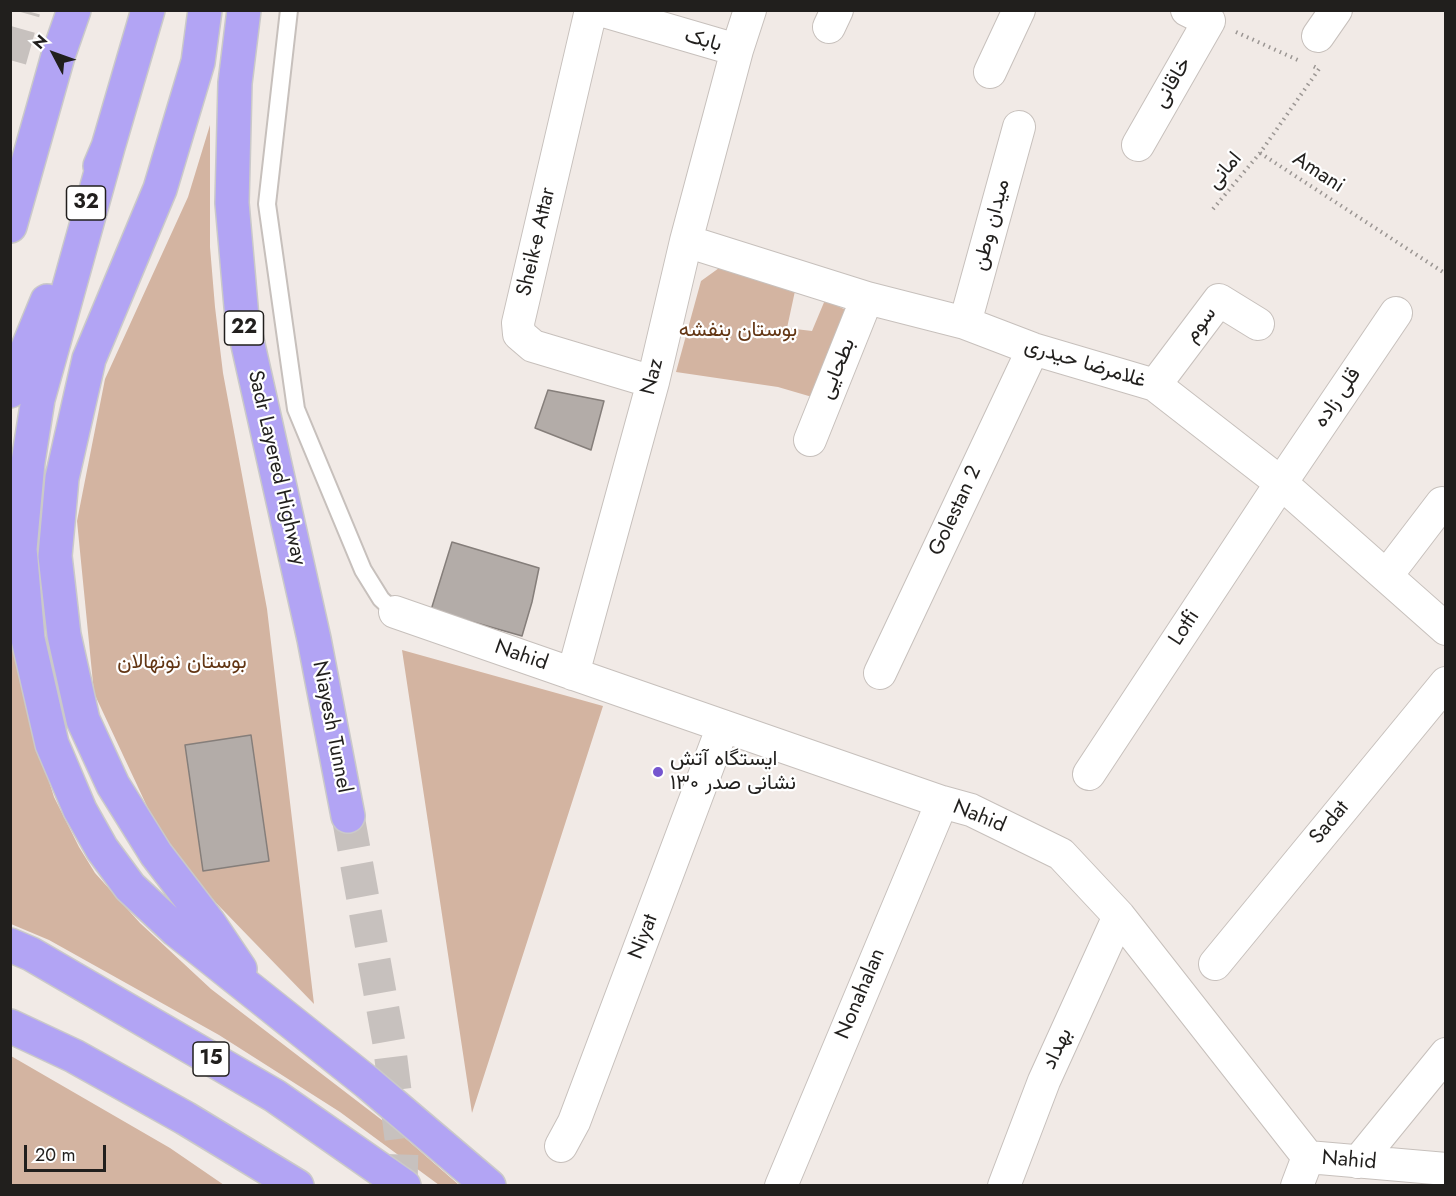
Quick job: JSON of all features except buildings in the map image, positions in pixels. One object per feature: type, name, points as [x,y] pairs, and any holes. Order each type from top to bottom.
[{"type":"highway","points":[[10,226],[58,56],[74,10]]},
{"type":"highway","name":"32","points":[[148,10],[38,399],[28,462],[20,549],[28,639],[52,744],[80,810],[102,849],[130,887],[176,930],[260,998]]},
{"type":"highway","points":[[205,10],[198,63],[160,189],[89,359],[63,478],[55,556],[64,635],[83,720],[113,785],[156,854],[209,923],[260,998],[368,1083],[489,1185]]},
{"type":"highway","name":"Sadr Layered Highway","points":[[244,10],[235,83],[232,202],[242,318],[314,639]]},
{"type":"highway","points":[[10,160],[58,56]]},
{"type":"highway","name":"32","points":[[10,391],[108,147]]},
{"type":"highway","name":"Niayesh Tunnel","points":[[314,639],[348,816]]},
{"type":"highway","name":"15","points":[[10,945],[32,954],[275,1096],[404,1185]]},
{"type":"highway","points":[[10,1026],[74,1056],[185,1118],[297,1185]]},
{"type":"highway","points":[[185,1118],[262,1185]]},
{"type":"street","name":"Sheik-e Attar","points":[[591,10],[518,323],[519,334],[533,346],[653,382]]},
{"type":"street","name":"بابک","points":[[600,10],[737,50]]},
{"type":"street","name":"Naz","points":[[573,674],[653,382],[686,241],[737,50],[750,10]]},
{"type":"street","points":[[990,72],[1020,10]]},
{"type":"street","points":[[1318,36],[1336,10]]},
{"type":"street","name":"خاقانی","points":[[1138,145],[1198,16]]},
{"type":"street","name":"میدان وطن","points":[[965,324],[1019,127]]},
{"type":"street","name":"غلامرضا حیدری","points":[[686,241],[867,298],[965,324],[1033,349],[1155,385],[1281,483],[1446,629]]},
{"type":"street","name":"بطحایی","points":[[810,440],[867,298]]},
{"type":"street","name":"سوم","points":[[1155,385],[1219,300],[1258,324]]},
{"type":"street","name":"قلی زاده","points":[[1281,483],[1396,313]]},
{"type":"street","name":"Golestan 2","points":[[880,674],[1033,349]]},
{"type":"street","name":"Lotfi","points":[[1089,774],[1281,483]]},
{"type":"street","points":[[1387,575],[1442,502]]},
{"type":"street","name":"Nahid","points":[[396,612],[942,802],[971,810],[1061,854],[1119,916],[1303,1171],[1358,1162],[1446,1169]]},
{"type":"street","name":"Sadat","points":[[1215,964],[1446,683]]},
{"type":"street","name":"Niyat","points":[[561,1146],[574,1122],[723,726]]},
{"type":"street","name":"Nonahalan","points":[[781,1185],[942,802]]},
{"type":"street","name":"بهداد","points":[[1004,1185],[1044,1081],[1119,916]]},
{"type":"street","points":[[1358,1162],[1446,1054]]},
{"type":"lane","points":[[289,10],[267,204],[296,409],[363,570],[381,599],[396,612]]},
{"type":"path","name":"Amani","points":[[1198,16],[1319,69],[1260,153],[1446,274]]},
{"type":"path","name":"امانی","points":[[1213,209],[1260,153]]},
{"type":"green space","name":"بوستان نونهالان","points":[[210,125],[210,247],[215,307],[223,373],[267,609],[314,1004],[190,876],[152,817],[94,693],[77,521],[105,379],[188,197]]},
{"type":"green space","name":"بوستان بنفشه","points":[[726,263],[795,291],[787,328],[812,331],[825,300],[848,311],[819,399],[778,387],[676,372],[701,281]]},
{"type":"green space","points":[[10,627],[26,708],[54,797],[95,873],[140,923],[211,989],[404,1137],[459,1185],[439,1185],[340,1112],[219,1035],[49,940],[11,924]]},
{"type":"green space","points":[[402,650],[603,706],[472,1113]]},
{"type":"green space","points":[[11,1056],[170,1148],[224,1185],[11,1185]]},
{"type":"tunnel","points":[[10,60],[24,10]]},
{"type":"tunnel","points":[[348,816],[389,1043],[402,1146],[401,1186]]},
{"type":"place","name":"ایستگاه آتش نشانی صدر ۱۳۰","points":[[658,772]]}]
